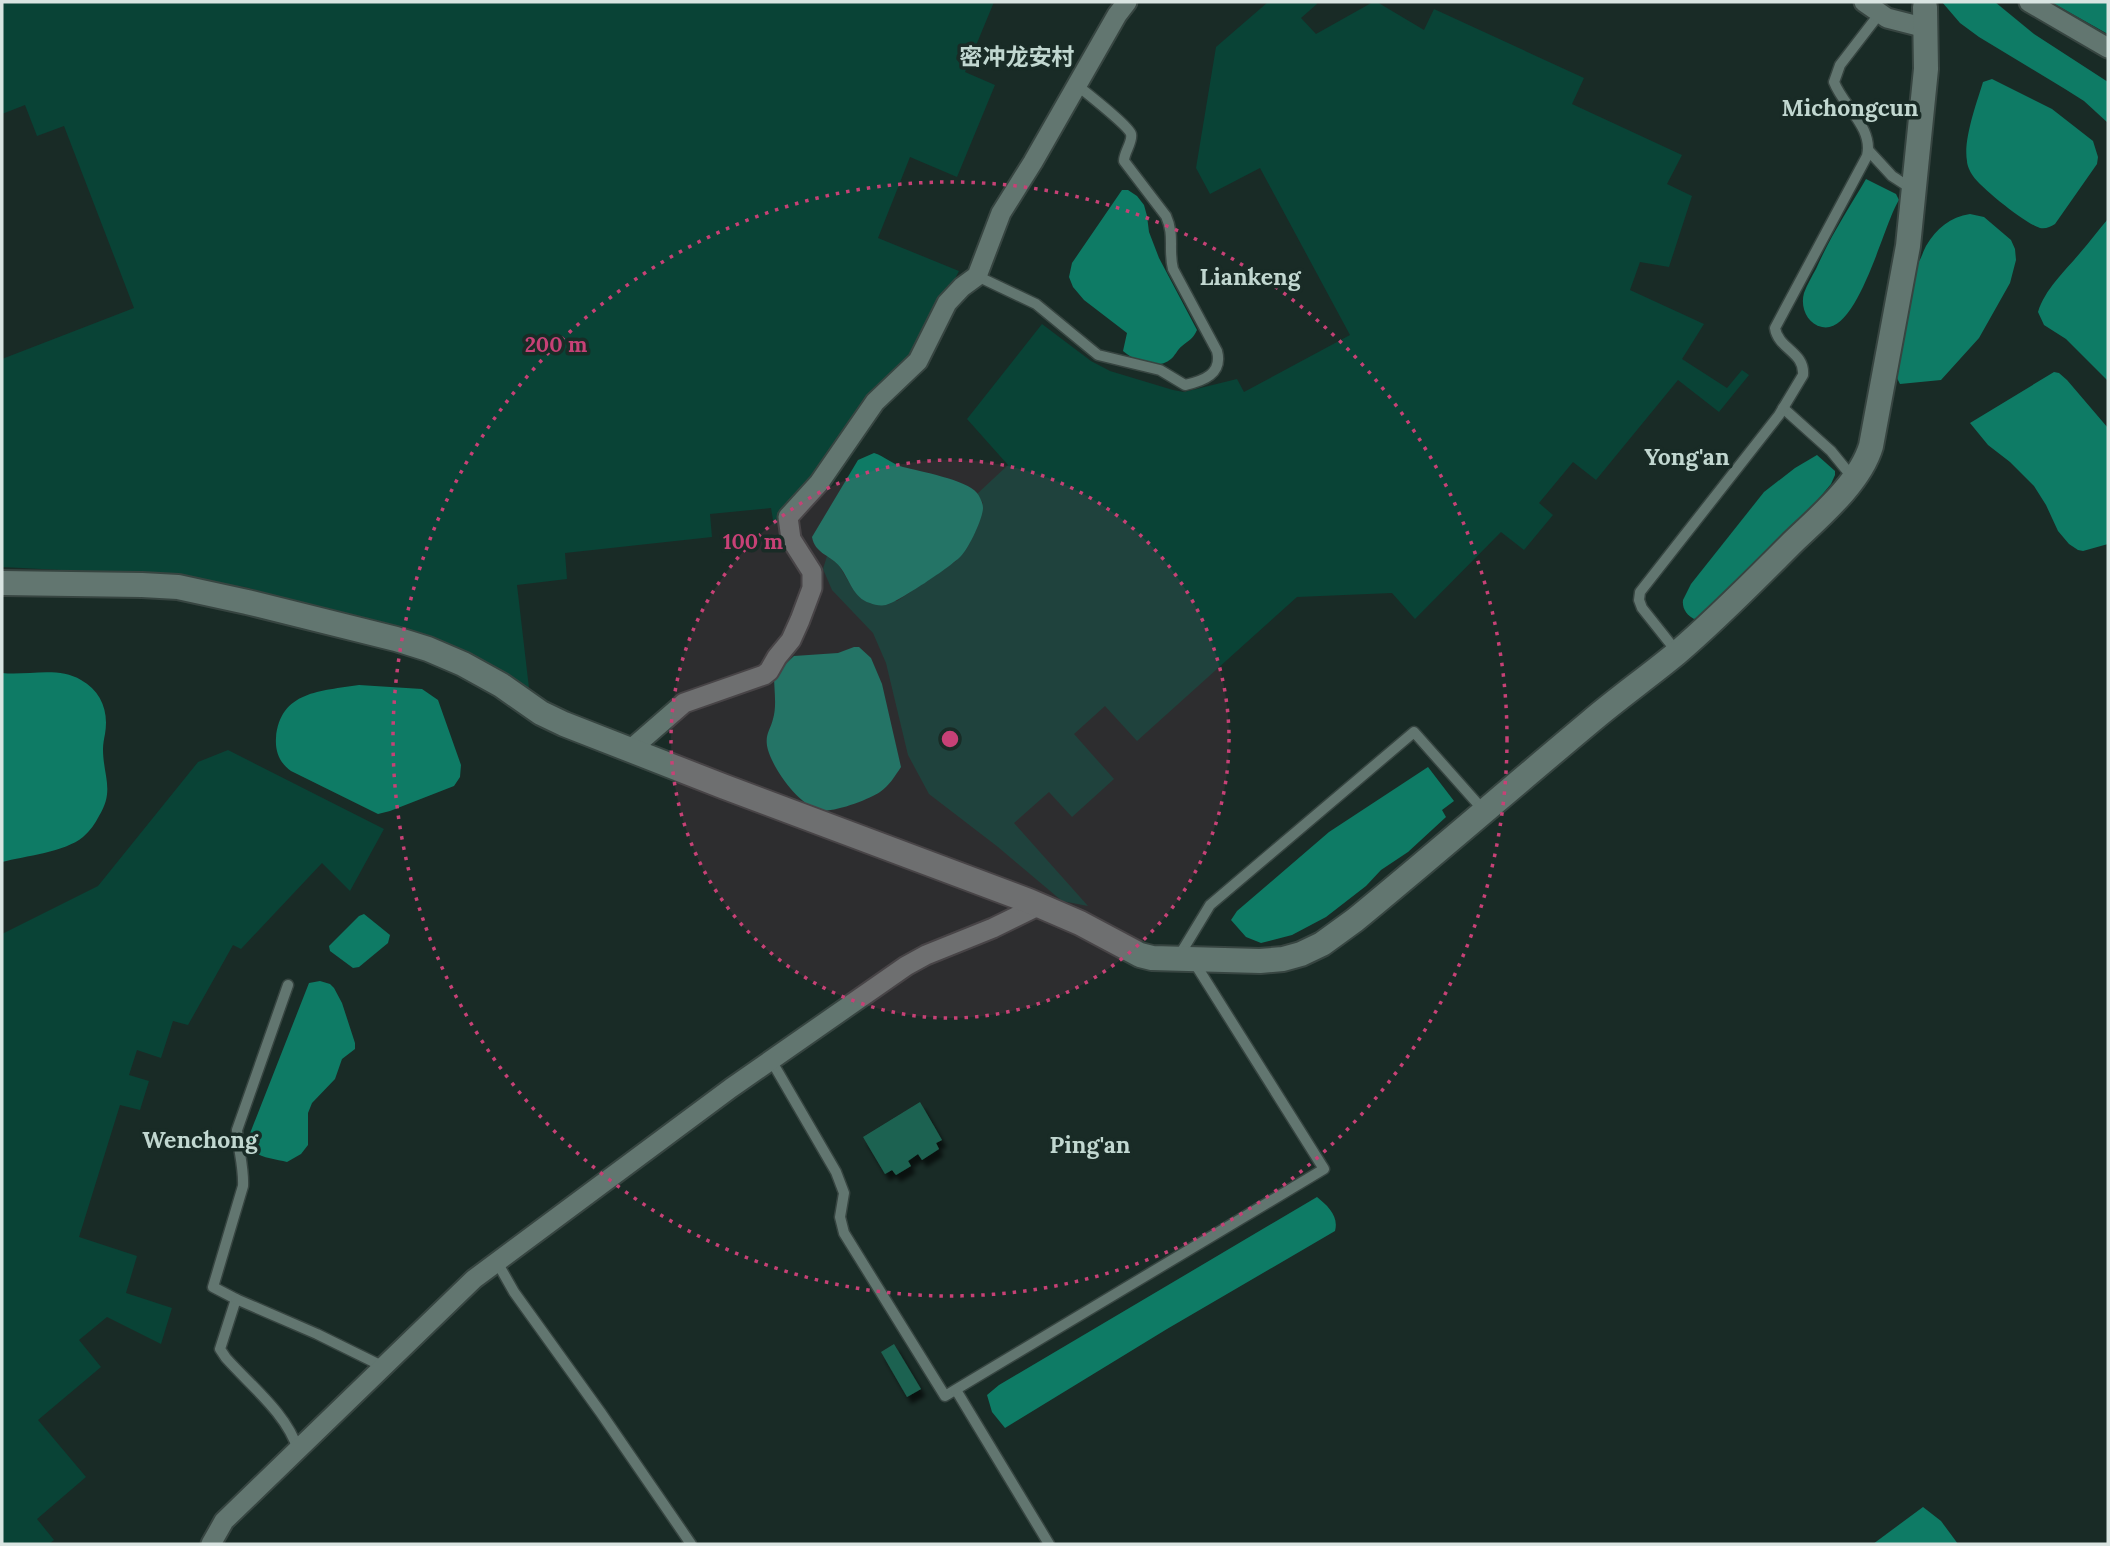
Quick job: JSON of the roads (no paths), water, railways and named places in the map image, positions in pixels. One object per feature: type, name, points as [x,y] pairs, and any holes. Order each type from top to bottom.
[{"type":"street","points":[[630,750],[684,703],[764,675],[791,640],[812,588],[812,572],[791,539],[788,517],[819,482],[875,402],[919,361],[947,303],[977,276],[1001,213],[1127,2]]},
{"type":"street","points":[[2029,2],[2108,48]]},
{"type":"street","points":[[2,583],[167,585],[396,639],[463,664],[501,685],[541,713],[630,750],[1040,905],[1140,954],[1152,958],[1185,960],[1260,961],[1301,954],[1322,944],[1355,920],[1591,721],[1678,652],[1754,582],[1844,491],[1868,456],[1908,246],[1926,69],[1926,12],[1887,18],[1872,7]]},
{"type":"street","points":[[211,1544],[225,1521],[474,1279],[771,1060],[916,960],[1040,905]]},
{"type":"lane","points":[[1872,7],[1840,65],[1835,82],[1841,97],[1865,134],[1868,150],[1892,176],[1914,191]]},
{"type":"lane","points":[[977,276],[1036,304],[1098,355],[1160,370],[1185,385],[1198,382],[1217,368],[1217,351],[1173,269],[1170,258],[1170,225],[1166,216],[1124,161],[1130,133],[1077,85]]},
{"type":"lane","points":[[1678,652],[1642,608],[1640,592],[1783,408],[1804,374],[1798,356],[1778,339],[1775,328],[1868,150]]},
{"type":"lane","points":[[1783,408],[1831,451],[1853,478]]},
{"type":"lane","points":[[771,1060],[836,1172],[845,1193],[840,1217],[844,1233],[945,1396],[1324,1169],[1185,960],[1210,905],[1414,732],[1485,812]]},
{"type":"lane","points":[[288,985],[237,1130],[244,1170],[243,1186],[213,1287],[384,1367]]},
{"type":"lane","points":[[497,1262],[514,1292],[691,1544]]},
{"type":"lane","points":[[236,1299],[220,1349],[278,1414],[295,1439],[298,1451]]},
{"type":"lane","points":[[956,1390],[1049,1544]]},
{"type":"district","name":"密冲龙安村","points":[[1017,56]]},
{"type":"district","name":"Michongcun","points":[[1850,107]]},
{"type":"district","name":"Liankeng","points":[[1250,276]]},
{"type":"district","name":"Yong'an","points":[[1687,456]]},
{"type":"district","name":"Wenchong","points":[[200,1139]]},
{"type":"district","name":"Ping'an","points":[[1090,1144]]}]
